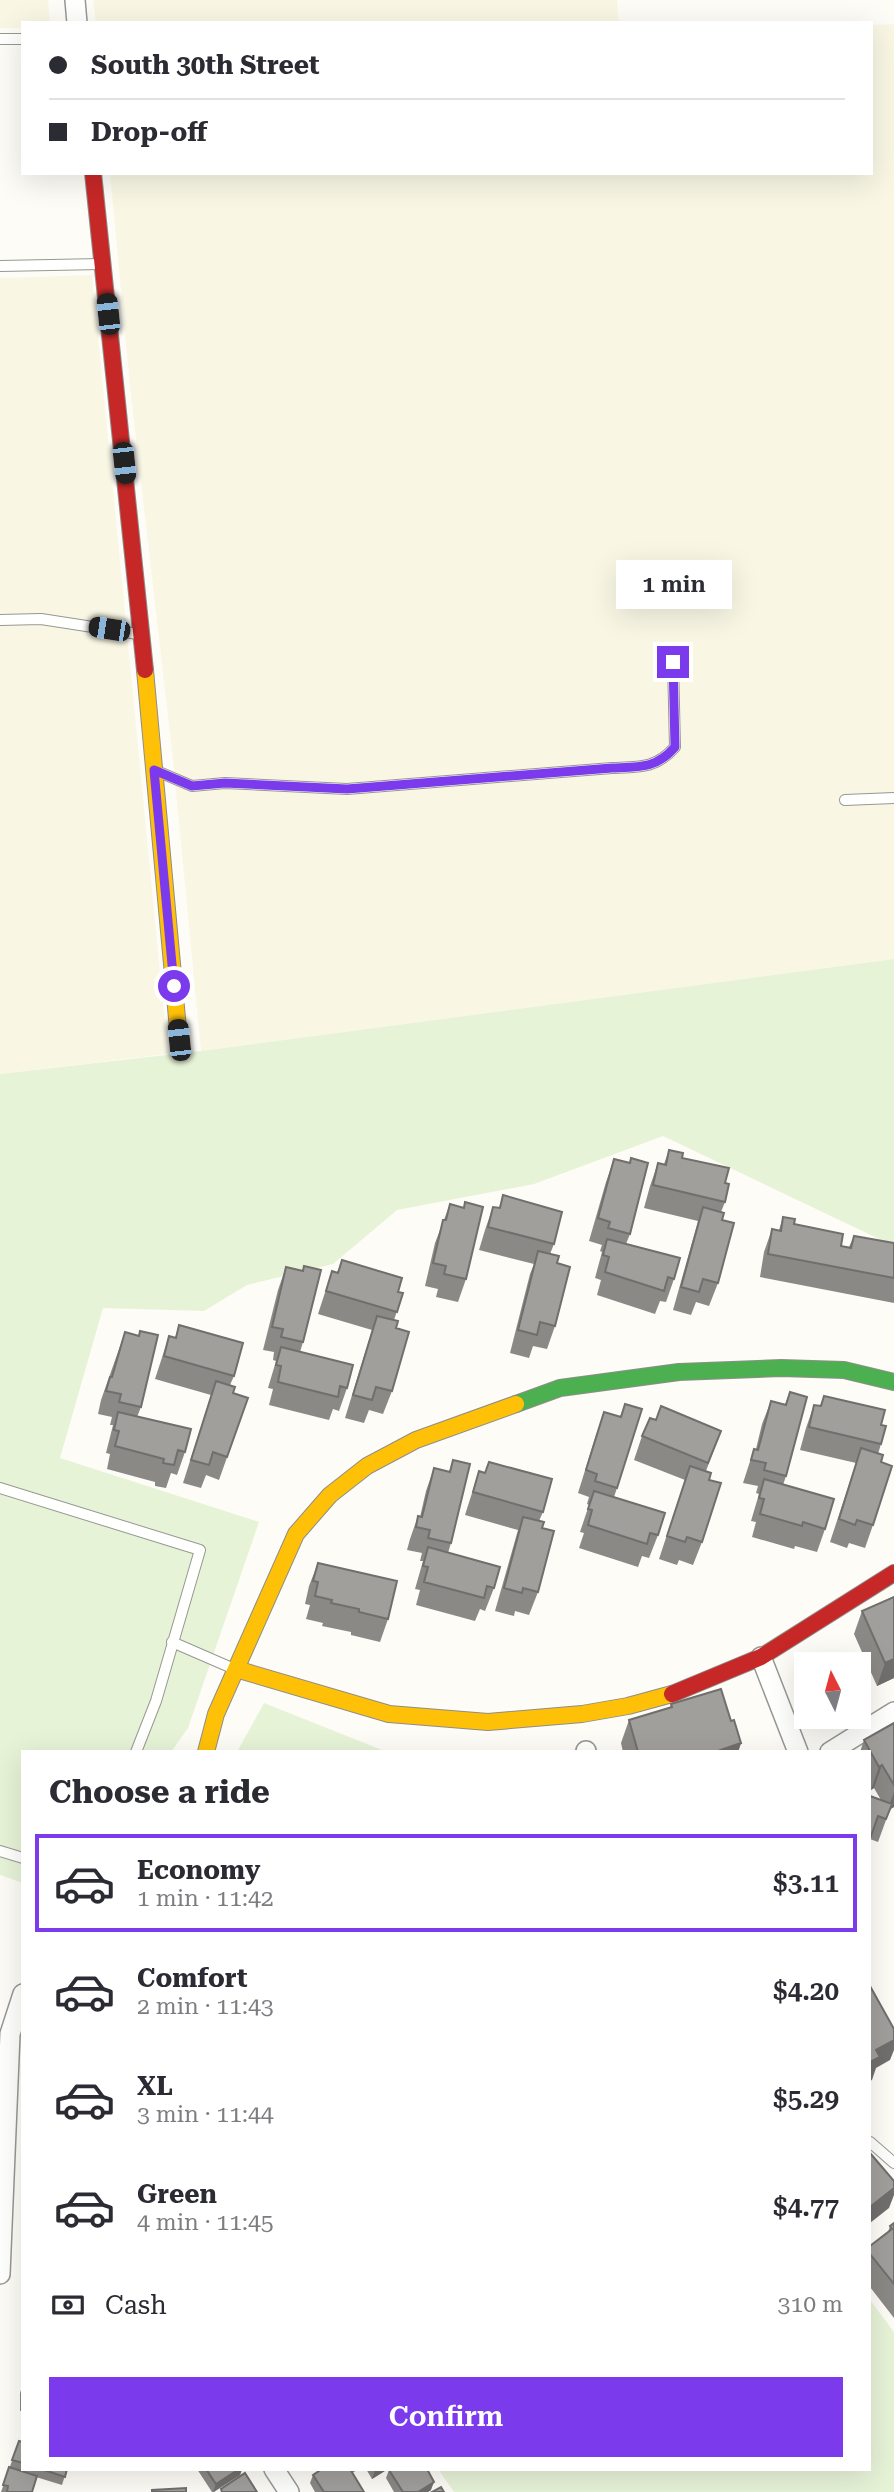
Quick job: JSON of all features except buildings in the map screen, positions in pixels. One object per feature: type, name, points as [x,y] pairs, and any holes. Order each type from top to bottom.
[{"type":"street","points":[[75,0],[77,21]]},
{"type":"street","points":[[93,175],[142,634],[179,1040]]},
{"type":"street","points":[[207,1750],[216,1714],[296,1534],[330,1495],[367,1466],[416,1440],[560,1388],[679,1372],[780,1368],[844,1370],[894,1382]]},
{"type":"street","points":[[236,1670],[389,1714],[488,1722],[582,1714],[673,1694],[761,1657],[894,1573]]},
{"type":"street","points":[[761,1657],[797,1750]]},
{"type":"street","points":[[833,1750],[894,1712]]},
{"type":"street","points":[[0,2274],[16,2036],[21,2006]]},
{"type":"street","points":[[275,2471],[289,2492]]},
{"type":"lane","points":[[0,39],[21,39]]},
{"type":"lane","points":[[0,266],[103,264]]},
{"type":"lane","points":[[0,620],[41,619],[142,634]]},
{"type":"lane","points":[[154,770],[192,786],[225,783],[347,789],[644,767],[665,758],[675,747],[673,662]]},
{"type":"lane","points":[[845,800],[894,798]]},
{"type":"lane","points":[[0,1488],[200,1550],[156,1701],[137,1750]]},
{"type":"lane","points":[[173,1642],[236,1670]]},
{"type":"lane","points":[[0,1851],[21,1857]]},
{"type":"lane","points":[[871,2143],[894,2163]]},
{"type":"shaded area","points":[[0,0],[48,0],[50,21],[21,21],[21,28],[0,28]]},
{"type":"shaded area","points":[[93,0],[617,0],[619,21],[96,21]]},
{"type":"shaded area","points":[[894,24],[894,959],[201,1051],[173,760],[130,386],[110,175],[873,175],[873,25]]},
{"type":"shaded area","points":[[92,275],[168,1054],[0,1074],[0,278]]},
{"type":"green space","points":[[894,959],[894,1246],[663,1136],[534,1184],[397,1210],[333,1264],[247,1285],[204,1311],[103,1308],[60,1458],[259,1522],[188,1728],[172,1750],[21,1750],[21,1882],[0,1875],[0,1074],[201,1051]]},
{"type":"green space","points":[[264,1703],[382,1750],[238,1750]]},
{"type":"green space","points":[[871,2301],[894,2332],[894,2492],[454,2492],[439,2471],[871,2471]]},
{"type":"traffic: fast","points":[[516,1404],[560,1388],[679,1372],[781,1368],[844,1370],[894,1382]]},
{"type":"traffic: slow","points":[[145,670],[179,1040]]},
{"type":"traffic: slow","points":[[207,1750],[216,1714],[296,1534],[330,1495],[367,1466],[416,1440],[516,1404]]},
{"type":"traffic: slow","points":[[236,1669],[389,1714],[488,1722],[582,1714],[628,1706],[672,1694]]},
{"type":"traffic: jam","points":[[93,175],[145,670]]},
{"type":"traffic: jam","points":[[672,1694],[761,1657],[894,1573]]},
{"type":"route","points":[[174,986],[154,770],[192,786],[225,783],[347,789],[644,767],[665,758],[675,747],[673,662]]}]
